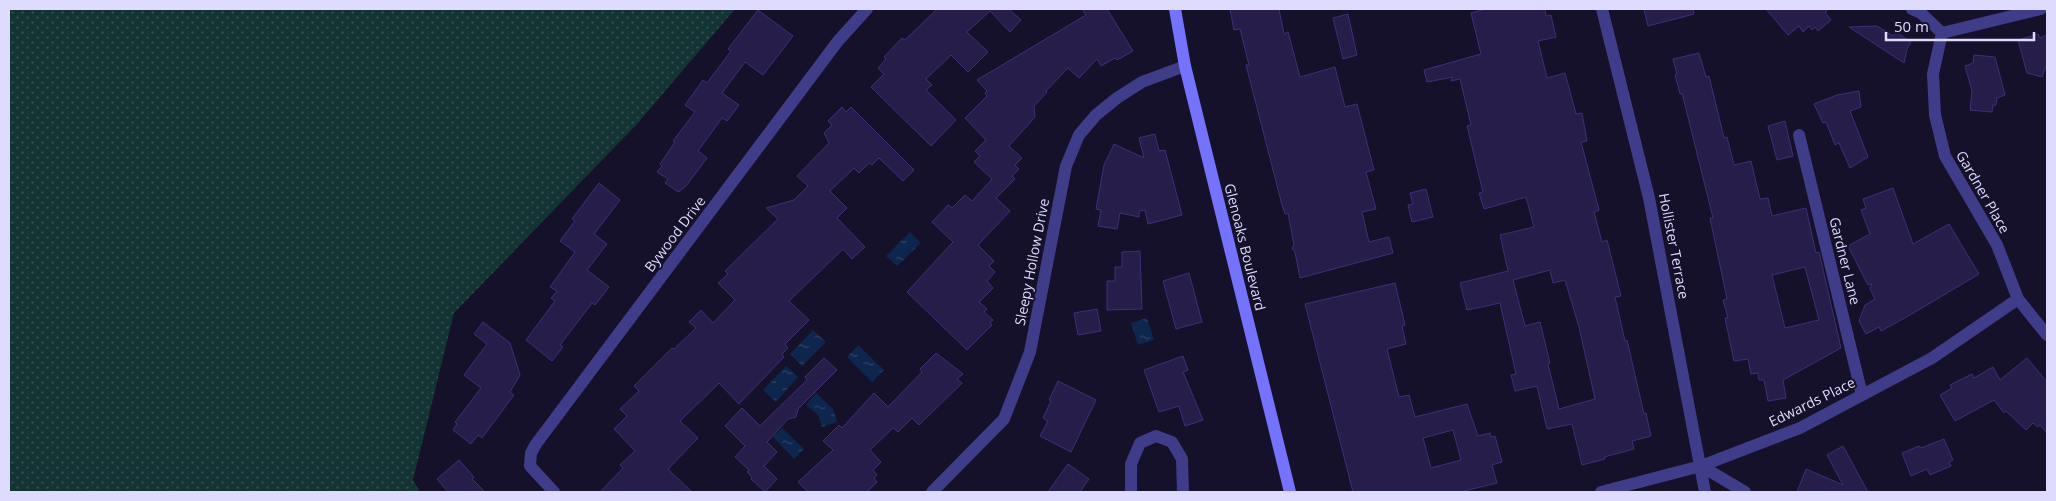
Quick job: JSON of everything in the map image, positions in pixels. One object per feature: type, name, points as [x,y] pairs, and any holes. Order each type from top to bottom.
[{"type":"street","name":"Bywood Drive","points":[[554,492],[530,466],[531,453],[536,444],[832,49],[867,9]]},
{"type":"street","name":"Glenoaks Boulevard","points":[[1175,9],[1185,66],[1290,492]]},
{"type":"street","name":"Hollister Terrace","points":[[1602,9],[1650,198],[1705,492]]},
{"type":"street","points":[[1912,9],[1921,13],[1942,33],[2041,9]]},
{"type":"street","name":"Gardner Place","points":[[1942,33],[1934,82],[1935,115],[1945,156],[1997,245],[2018,299],[2047,335]]},
{"type":"street","name":"Sleepy Hollow Drive","points":[[932,492],[1004,419],[1030,352],[1066,166],[1079,135],[1096,115],[1117,98],[1142,82],[1185,66]]},
{"type":"street","name":"Gardner Lane","points":[[1799,135],[1862,395]]},
{"type":"street","name":"Edwards Place","points":[[1601,492],[1701,466],[1800,428],[1932,358],[2018,299]]},
{"type":"street","points":[[1131,492],[1130,464],[1140,443],[1156,436],[1172,442],[1182,459],[1183,492]]},
{"type":"street","points":[[1701,466],[1745,492]]},
{"type":"green space","points":[[9,9],[735,9],[637,124],[454,313],[413,480],[420,492],[9,492]]},
{"type":"water","points":[[910,232],[921,243],[897,266],[886,256]]},
{"type":"water","points":[[1147,318],[1154,340],[1138,345],[1131,323]]},
{"type":"water","points":[[813,330],[826,342],[802,366],[790,354]]},
{"type":"water","points":[[858,345],[884,370],[872,382],[847,357]]},
{"type":"water","points":[[786,366],[798,377],[776,402],[763,390]]},
{"type":"water","points":[[816,393],[833,409],[837,422],[822,427],[818,415],[806,405]]},
{"type":"water","points":[[782,428],[804,449],[794,459],[773,437]]},
{"type":"building","points":[[937,9],[1009,9],[1021,20],[1010,32],[990,11],[967,32],[988,52],[968,72],[951,55],[926,79],[932,85],[926,90],[956,120],[931,146],[871,87],[884,74],[878,68],[886,59],[884,57],[902,38],[905,40]]},
{"type":"building","points":[[1082,9],[1107,9],[1133,51],[1101,66],[1097,59],[1079,78],[1068,68],[1034,106],[1035,117],[1009,146],[1022,158],[1015,165],[1019,169],[1012,176],[1015,179],[996,198],[1010,211],[978,245],[994,261],[989,266],[995,272],[987,281],[993,288],[979,302],[987,309],[984,312],[993,320],[990,323],[992,325],[967,350],[907,292],[953,242],[932,222],[948,205],[952,208],[965,195],[972,201],[992,179],[974,162],[980,156],[975,151],[986,140],[965,118],[987,96],[985,93],[987,91],[977,80],[1086,15]]},
{"type":"building","points":[[1230,9],[1279,9],[1284,34],[1288,32],[1300,77],[1335,67],[1345,107],[1357,104],[1374,170],[1366,172],[1376,209],[1362,212],[1369,242],[1389,237],[1393,253],[1300,278],[1295,252],[1292,248],[1294,245],[1288,213],[1285,214],[1282,205],[1246,65],[1249,65],[1240,29],[1234,30]]},
{"type":"building","points":[[1486,9],[1545,9],[1546,16],[1551,15],[1556,37],[1538,41],[1547,78],[1565,73],[1576,114],[1582,113],[1587,141],[1581,142],[1599,210],[1594,212],[1602,242],[1607,240],[1621,296],[1615,297],[1651,436],[1632,441],[1634,449],[1604,457],[1605,459],[1582,465],[1572,424],[1547,429],[1537,386],[1515,391],[1511,375],[1516,374],[1500,303],[1467,310],[1460,283],[1508,271],[1500,235],[1534,227],[1526,197],[1484,209],[1479,193],[1483,192],[1467,126],[1471,125],[1460,79],[1451,81],[1453,77],[1427,82],[1424,70],[1481,54],[1471,13]],"holes":[[[1550,270],[1553,283],[1565,280],[1579,327],[1595,399],[1559,409],[1540,322],[1525,326],[1513,280]]]},
{"type":"building","points":[[1644,9],[1693,9],[1694,14],[1648,26]]},
{"type":"building","points":[[1766,9],[1829,9],[1825,12],[1831,20],[1818,31],[1815,27],[1812,30],[1809,26],[1803,32],[1799,26],[1788,35]]},
{"type":"building","points":[[758,10],[793,36],[763,75],[745,62],[722,93],[739,105],[727,121],[722,118],[698,151],[707,158],[686,186],[679,192],[665,183],[668,179],[657,172],[662,166],[660,164],[675,142],[673,141],[695,112],[685,105],[703,80],[707,83],[731,51],[728,49]]},
{"type":"building","points":[[1348,14],[1357,55],[1343,59],[1333,18]]},
{"type":"building","points":[[1877,26],[1893,36],[1896,32],[1911,42],[1907,49],[1904,63],[1849,27]]},
{"type":"building","points":[[2038,34],[2040,38],[2047,35],[2047,63],[2042,77],[2027,73],[2018,40]]},
{"type":"building","points":[[1699,53],[1706,77],[1709,76],[1724,138],[1727,137],[1734,165],[1751,161],[1760,199],[1768,198],[1772,216],[1806,208],[1816,253],[1819,252],[1841,348],[1783,380],[1786,398],[1768,401],[1764,380],[1759,380],[1758,373],[1751,374],[1748,359],[1734,361],[1725,318],[1728,318],[1723,300],[1727,299],[1710,218],[1713,218],[1682,93],[1680,94],[1675,75],[1677,74],[1673,59]],"holes":[[[1805,267],[1819,320],[1785,328],[1772,275]]]},
{"type":"building","points":[[1974,55],[1995,57],[2005,95],[1997,98],[1992,112],[1970,110],[1972,91],[1965,66],[1973,63]]},
{"type":"building","points":[[1859,91],[1861,107],[1850,111],[1868,157],[1850,168],[1839,143],[1835,145],[1826,122],[1823,123],[1814,104],[1837,95]]},
{"type":"building","points":[[842,107],[846,112],[851,107],[914,170],[903,181],[879,158],[872,165],[869,163],[859,173],[854,168],[830,191],[847,208],[837,218],[865,247],[852,259],[843,249],[789,301],[809,320],[785,344],[788,348],[782,354],[784,357],[739,404],[719,383],[680,421],[698,438],[668,469],[692,492],[600,492],[623,468],[620,465],[635,451],[614,429],[627,416],[620,409],[639,391],[634,386],[672,348],[674,349],[696,328],[689,322],[701,310],[713,323],[735,300],[718,283],[728,274],[725,271],[778,219],[766,208],[794,200],[808,186],[797,176],[829,143],[824,133],[832,125],[828,121]]},
{"type":"building","points":[[1785,121],[1793,156],[1777,160],[1768,126]]},
{"type":"building","points":[[1155,134],[1159,151],[1165,150],[1182,215],[1148,224],[1145,210],[1139,211],[1139,217],[1120,213],[1117,229],[1098,226],[1101,210],[1096,209],[1104,165],[1114,144],[1144,158],[1139,138]]},
{"type":"building","points":[[599,183],[620,200],[594,234],[607,244],[587,270],[609,287],[595,305],[592,303],[560,345],[563,347],[552,361],[526,340],[555,301],[551,298],[557,291],[550,287],[575,252],[560,241],[575,221],[572,219]]},
{"type":"building","points":[[1893,188],[1913,244],[1949,224],[1979,274],[1881,331],[1879,327],[1866,334],[1859,321],[1865,305],[1875,299],[1870,289],[1872,284],[1868,285],[1848,246],[1870,234],[1861,210],[1866,208],[1863,199]]},
{"type":"building","points":[[1426,189],[1433,217],[1412,222],[1408,205],[1413,204],[1410,193]]},
{"type":"building","points":[[1140,251],[1142,309],[1107,310],[1107,281],[1115,281],[1115,267],[1122,267],[1122,252]]},
{"type":"building","points":[[1189,273],[1202,322],[1176,329],[1163,281]]},
{"type":"building","points":[[1395,283],[1405,325],[1402,326],[1406,344],[1387,349],[1399,397],[1409,395],[1415,417],[1467,404],[1478,436],[1490,433],[1491,437],[1495,436],[1502,462],[1492,465],[1497,483],[1460,492],[1353,492],[1305,304]],"holes":[[[1453,430],[1461,460],[1431,468],[1423,438]]]},
{"type":"building","points":[[1097,309],[1101,331],[1078,335],[1074,313]]},
{"type":"building","points":[[483,322],[510,343],[520,375],[510,392],[514,395],[482,438],[478,435],[471,444],[453,430],[457,424],[455,422],[481,388],[464,375],[487,344],[474,334]]},
{"type":"building","points":[[936,353],[963,374],[957,379],[962,383],[919,425],[912,418],[898,432],[893,428],[870,450],[881,462],[873,470],[877,475],[874,478],[877,482],[867,492],[808,492],[798,482],[833,450],[823,441],[839,425],[842,428],[874,393],[888,407],[922,372],[920,369]]},
{"type":"building","points":[[1183,356],[1188,370],[1183,372],[1203,420],[1185,426],[1179,406],[1159,412],[1144,370]]},
{"type":"building","points":[[824,358],[837,370],[798,409],[796,417],[788,419],[767,442],[777,452],[764,466],[777,479],[765,492],[751,479],[752,477],[747,472],[749,470],[735,457],[745,446],[725,426],[742,408],[760,426],[807,380],[805,377]]},
{"type":"building","points":[[2027,358],[2047,382],[2047,433],[2040,425],[2038,427],[2033,423],[2026,430],[2006,411],[2004,413],[1994,400],[1955,421],[1940,395],[1952,388],[1950,385],[1972,374],[1974,378],[1993,367],[2000,380]]},
{"type":"building","points":[[1058,381],[1096,400],[1071,452],[1040,436],[1048,421],[1043,418]]},
{"type":"building","points":[[1944,439],[1953,460],[1949,462],[1951,466],[1930,475],[1927,469],[1911,476],[1902,453]]},
{"type":"building","points":[[1843,446],[1868,492],[1797,492],[1806,469],[1843,485],[1827,455]]},
{"type":"building","points":[[459,460],[474,477],[472,479],[485,492],[448,492],[437,479]]},
{"type":"building","points":[[1068,464],[1089,479],[1080,492],[1048,492]]}]
